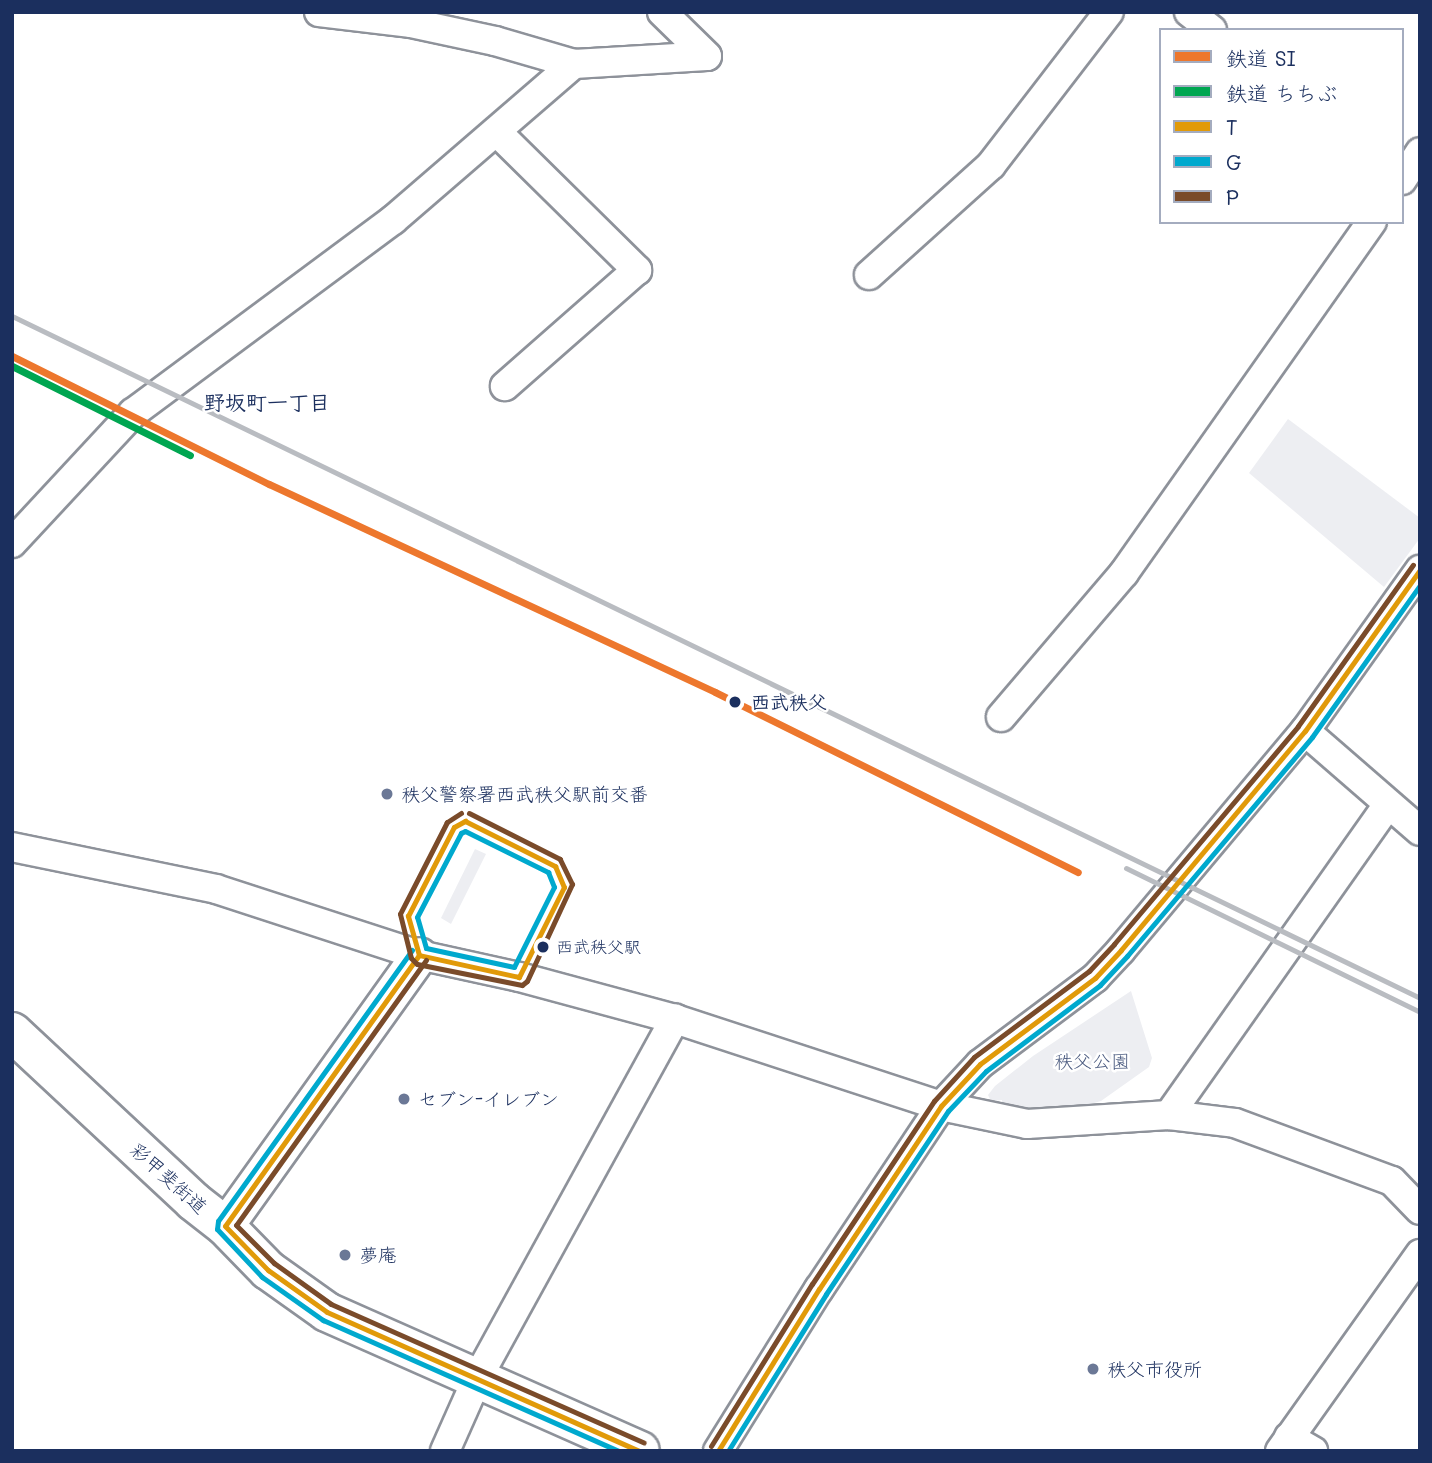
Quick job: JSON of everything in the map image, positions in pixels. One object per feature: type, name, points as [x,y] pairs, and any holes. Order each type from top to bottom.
[{"type":"highway","name":"彩甲斐街道","points":[[12,1032],[193,1201],[225,1226],[268,1270],[327,1312],[640,1451]]},
{"type":"main road","points":[[225,1226],[419,954]]},
{"type":"street","points":[[319,12],[411,23],[495,41],[574,65],[707,56],[662,12]]},
{"type":"street","points":[[869,275],[991,165],[1109,12]]},
{"type":"street","points":[[1189,12],[1209,28]]},
{"type":"street","points":[[12,543],[143,404],[393,220],[574,65]]},
{"type":"street","points":[[498,132],[637,270],[505,386]]},
{"type":"street","points":[[1001,717],[1124,573],[1371,224]]},
{"type":"street","points":[[718,1451],[819,1289],[941,1106],[979,1064],[1095,978],[1114,958],[1305,731],[1420,570]]},
{"type":"street","points":[[1305,731],[1420,831]]},
{"type":"street","points":[[1169,1115],[1388,805]]},
{"type":"street","points":[[12,847],[216,889],[419,954],[519,977],[675,1019],[941,1106],[1027,1124],[1169,1115],[1235,1124],[1392,1181],[1420,1210]]},
{"type":"street","points":[[445,1451],[478,1377],[675,1019]]},
{"type":"street","points":[[1294,1446],[1420,1254]]},
{"type":"green space","points":[[1288,419],[1420,518],[1420,538],[1384,587],[1249,473]]},
{"type":"green space","points":[[475,849],[486,854],[451,924],[441,918]]},
{"type":"green space","name":"秩父公園","points":[[1131,991],[1152,1058],[1149,1067],[1101,1101],[1083,1106],[1002,1108],[1002,1100],[991,1101],[988,1095],[995,1086],[1033,1056]]},
{"type":"railway","points":[[12,316],[1420,998]]},
{"type":"railway","points":[[1126,868],[1420,1012]]},
{"type":"rail line","name":"SI","points":[[12,356],[269,484],[715,692],[1078,872]]},
{"type":"rail line","name":"ちちぶ","points":[[12,366],[190,455]]},
{"type":"transit line","name":"P","points":[[711,1446],[812,1284],[934,1101],[974,1057],[1089,971],[1114,944],[1298,726],[1413,565]]},
{"type":"transit line","name":"T","points":[[718,1451],[819,1289],[941,1106],[980,1064],[1095,978],[1121,950],[1305,731],[1420,570]]},
{"type":"transit line","name":"G","points":[[728,1451],[826,1294],[948,1111],[986,1071],[1100,985],[1127,956],[1312,737],[1420,585]]},
{"type":"transit line","name":"P","points":[[461,813],[447,822],[400,914],[411,958],[417,964],[522,985],[527,981],[572,884],[560,859],[469,813]]},
{"type":"transit line","name":"T","points":[[465,821],[555,866],[564,887],[519,977],[419,955],[408,916],[454,827],[465,821]]},
{"type":"transit line","name":"G","points":[[465,831],[548,872],[554,887],[514,967],[426,948],[417,917],[461,833],[465,831]]},
{"type":"transit line","name":"G","points":[[412,950],[218,1221],[217,1229],[262,1277],[323,1320],[618,1451]]},
{"type":"transit line","name":"T","points":[[419,955],[225,1226],[268,1270],[327,1312],[639,1451]]},
{"type":"transit line","name":"P","points":[[426,960],[236,1225],[274,1263],[331,1304],[644,1443]]},
{"type":"place","name":"西武秩父","points":[[735,702]]},
{"type":"place","name":"秩父警察署西武秩父駅前交番","points":[[387,794]]},
{"type":"place","name":"西武秩父駅","points":[[543,947]]},
{"type":"place","name":"セブン-イレブン","points":[[404,1099]]},
{"type":"place","name":"夢庵","points":[[345,1255]]},
{"type":"place","name":"秩父市役所","points":[[1093,1369]]},
{"type":"district","name":"野坂町一丁目","points":[[267,402]]}]
